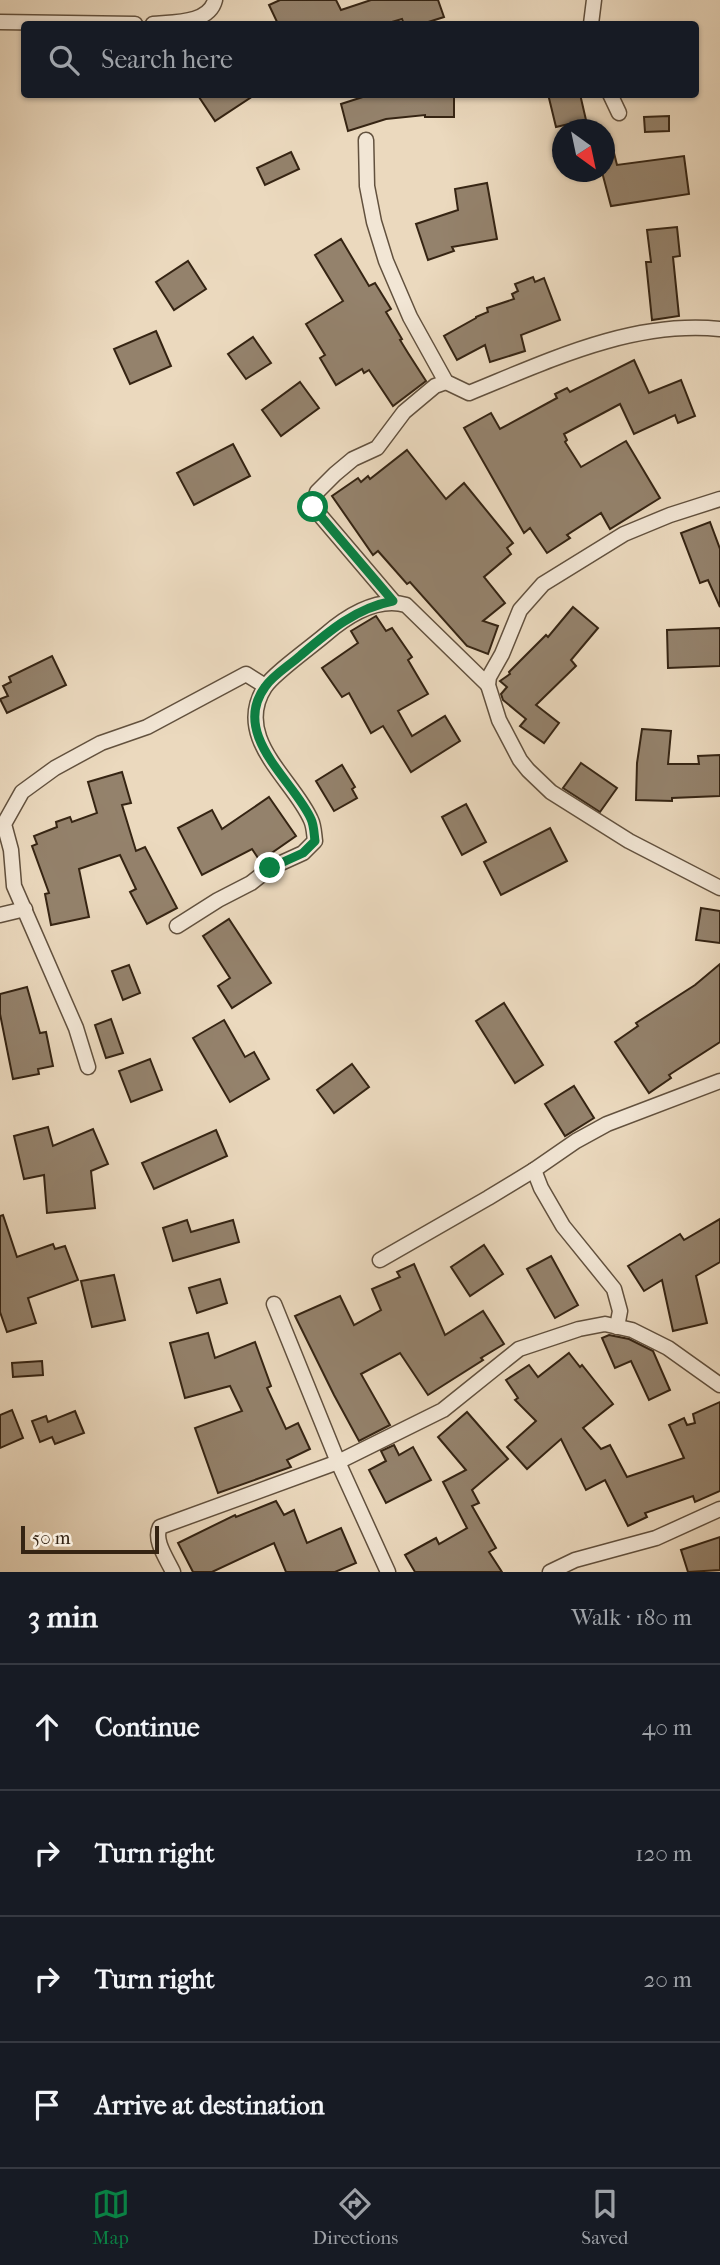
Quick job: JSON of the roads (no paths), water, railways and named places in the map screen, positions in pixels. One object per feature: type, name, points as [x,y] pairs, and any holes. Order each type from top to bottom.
[{"type":"street","points":[[188,21],[203,16],[213,7],[215,0]]},
{"type":"street","points":[[591,21],[594,0]]},
{"type":"street","points":[[0,22],[21,22]]},
{"type":"street","points":[[612,98],[619,113]]},
{"type":"street","points":[[366,140],[367,186],[386,261],[411,317],[446,382],[469,393],[548,359],[621,337],[667,328],[720,328]]},
{"type":"street","points":[[393,601],[313,507],[317,492],[335,474],[353,460],[377,449],[404,412],[435,386],[446,382]]},
{"type":"street","points":[[720,499],[624,534],[543,584],[520,610],[502,654],[489,677],[488,685],[499,720],[520,760],[551,792],[629,841],[720,888]]},
{"type":"street","points":[[177,926],[251,883],[270,868],[303,853],[315,841],[312,820],[267,755],[256,726],[257,705],[265,686],[329,631],[372,605],[393,601],[406,605],[488,685]]},
{"type":"street","points":[[88,1067],[76,1028],[14,886],[11,850],[4,824],[23,792],[55,768],[101,743],[147,727],[246,674],[265,686]]},
{"type":"street","points":[[0,915],[24,909]]},
{"type":"street","points":[[380,1260],[607,1124],[720,1081]]},
{"type":"street","points":[[534,1170],[563,1226],[614,1289],[620,1311],[617,1327]]},
{"type":"street","points":[[274,1304],[338,1462],[388,1572]]},
{"type":"street","points":[[173,1572],[158,1539],[157,1531],[160,1527],[338,1462],[443,1410],[519,1349],[579,1329],[605,1324],[632,1330],[667,1348],[720,1385]]},
{"type":"street","points":[[550,1572],[575,1560],[656,1538],[720,1509]]}]
